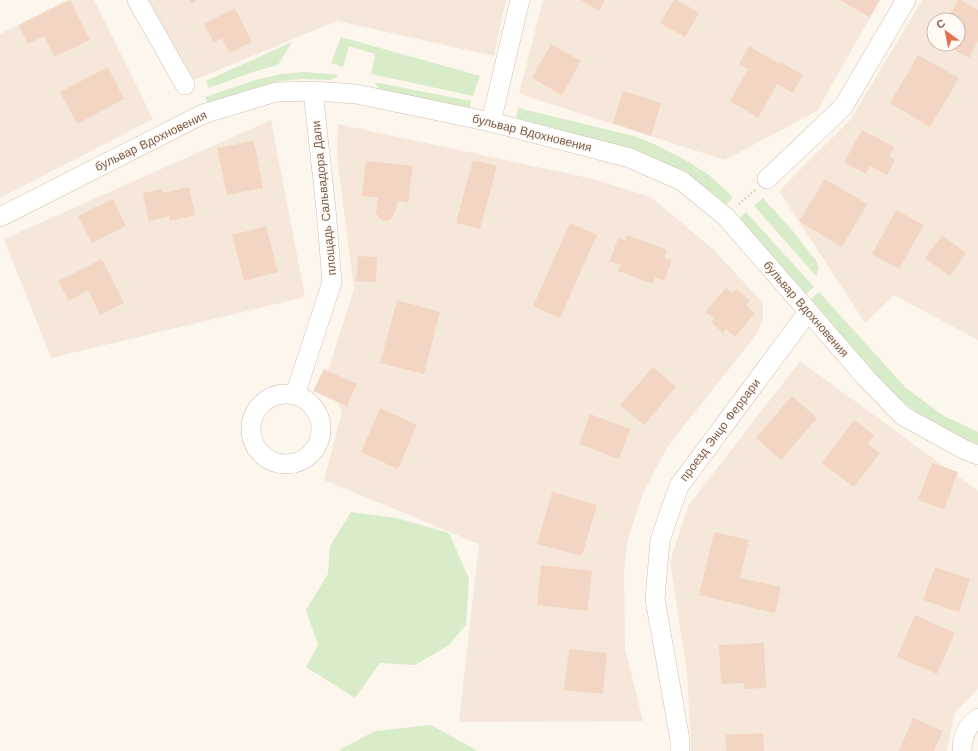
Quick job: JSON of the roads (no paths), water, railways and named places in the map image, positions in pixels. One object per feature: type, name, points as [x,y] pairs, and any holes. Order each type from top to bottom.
[{"type":"street","points":[[136,0],[185,84]]},
{"type":"street","points":[[491,122],[520,0]]},
{"type":"street","points":[[767,179],[843,108],[906,0]]},
{"type":"street","name":"бульвар Вдохновения","points":[[0,217],[203,114],[276,92],[312,91],[356,94],[491,122],[630,158],[682,181],[726,217],[808,312],[903,416],[965,450],[978,455]]},
{"type":"street","name":"площадь Сальвадора Дали","points":[[295,395],[332,282],[326,209],[312,91]]},
{"type":"street","name":"проезд Энцо Феррари","points":[[680,751],[680,740],[655,599],[660,540],[679,486],[808,312]]},
{"type":"street","points":[[962,751],[962,742],[965,731],[973,721],[978,718]]}]
